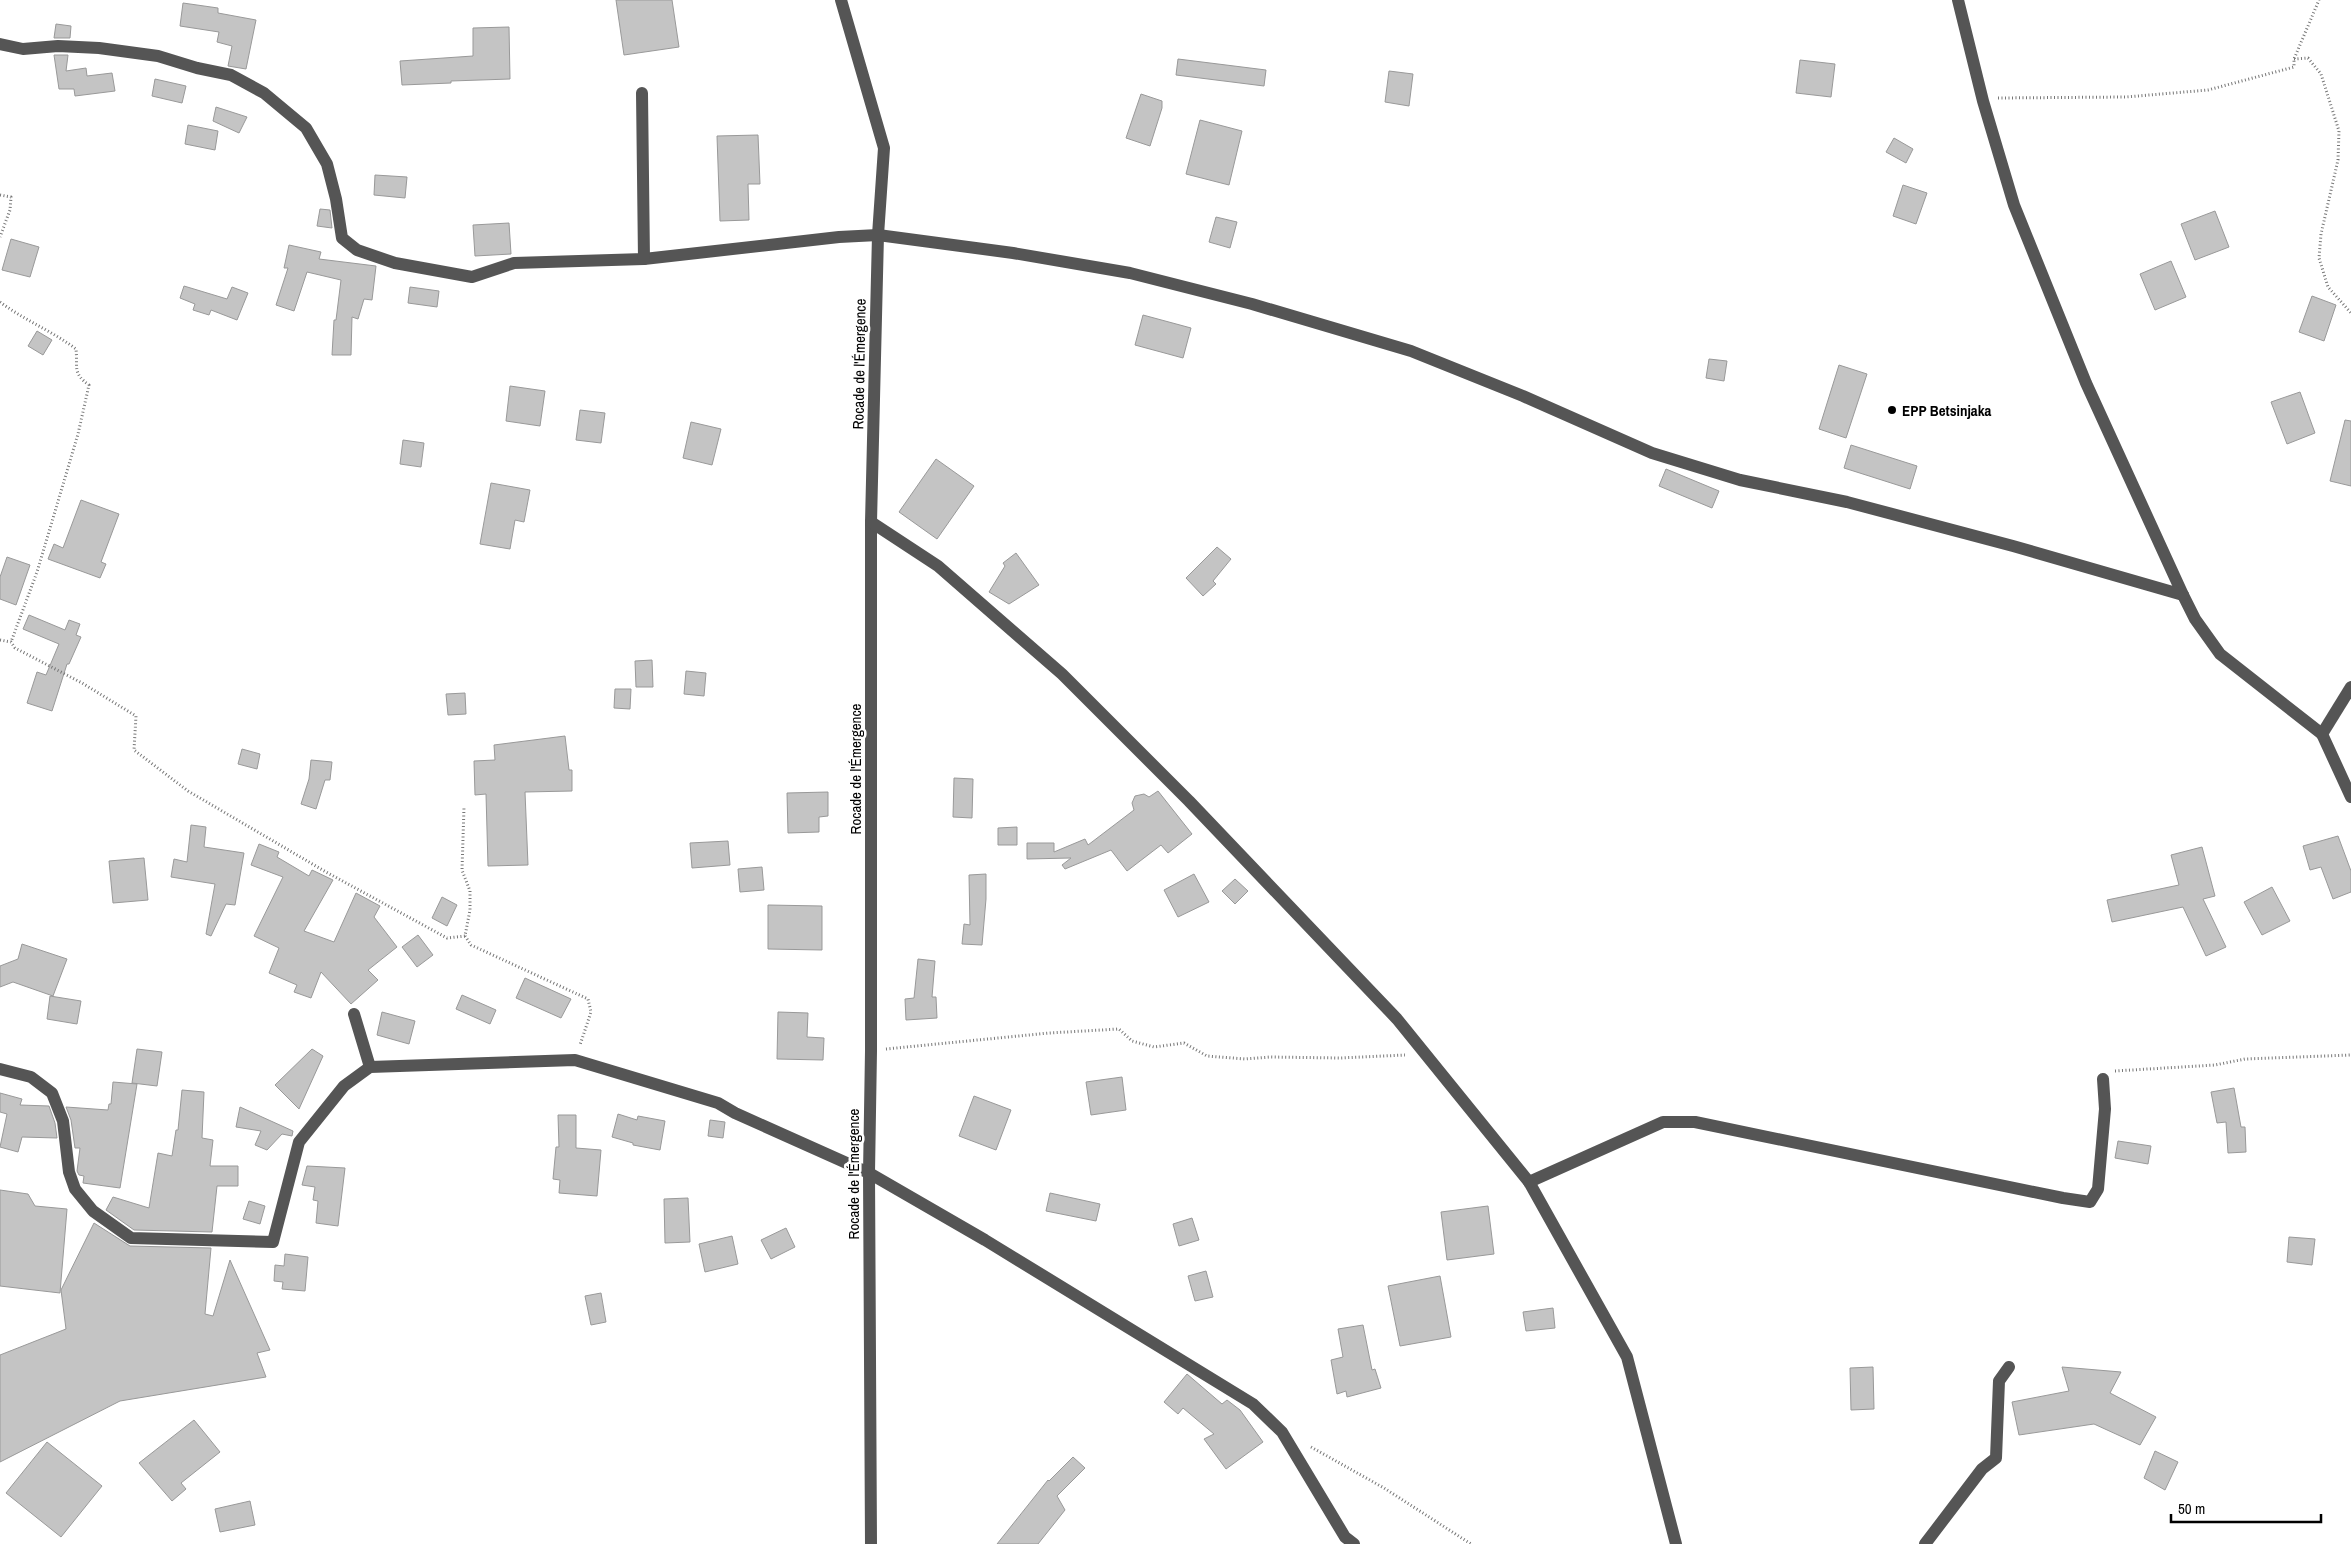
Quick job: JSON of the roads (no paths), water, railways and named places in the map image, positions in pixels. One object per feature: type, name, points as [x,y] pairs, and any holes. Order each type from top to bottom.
[{"type":"street","name":"Rocade de l'Émergence","points":[[841,0],[884,148],[878,235],[871,522],[871,1051],[868,1172],[871,1544]]},
{"type":"street","points":[[1958,0],[1983,101],[2014,205],[2086,383],[2182,595],[2195,619],[2220,654],[2322,734],[2351,797]]},
{"type":"street","points":[[0,44],[23,49],[58,46],[109,49],[158,56],[197,68],[231,75],[264,93],[306,128],[327,164],[336,199],[342,238],[357,250],[395,264],[472,277],[514,263],[644,260],[839,237],[878,235],[1012,253],[1130,273],[1252,304],[1411,351],[1523,396],[1652,453],[1740,480],[1848,502],[2013,546],[2182,595]]},
{"type":"street","points":[[642,93],[644,260]]},
{"type":"street","points":[[871,522],[938,566],[1062,674],[1189,800],[1397,1019],[1529,1182],[1627,1356],[1676,1544]]},
{"type":"street","points":[[2322,734],[2351,687]]},
{"type":"street","points":[[354,1014],[370,1067]]},
{"type":"street","points":[[0,1069],[31,1078],[52,1093],[63,1121],[70,1172],[75,1189],[93,1211],[131,1238],[273,1242],[300,1142],[344,1086],[370,1067],[575,1060],[718,1103],[735,1113],[868,1172],[985,1240],[1253,1404],[1282,1432],[1345,1537],[1354,1544]]},
{"type":"street","points":[[1529,1182],[1663,1122],[1695,1122],[2090,1202],[2098,1189],[2105,1109],[2103,1079]]},
{"type":"street","points":[[1925,1544],[1982,1469],[1996,1458],[1999,1381],[2009,1367]]},
{"type":"place","name":"EPP Betsinjaka","points":[[1892,410]]}]
